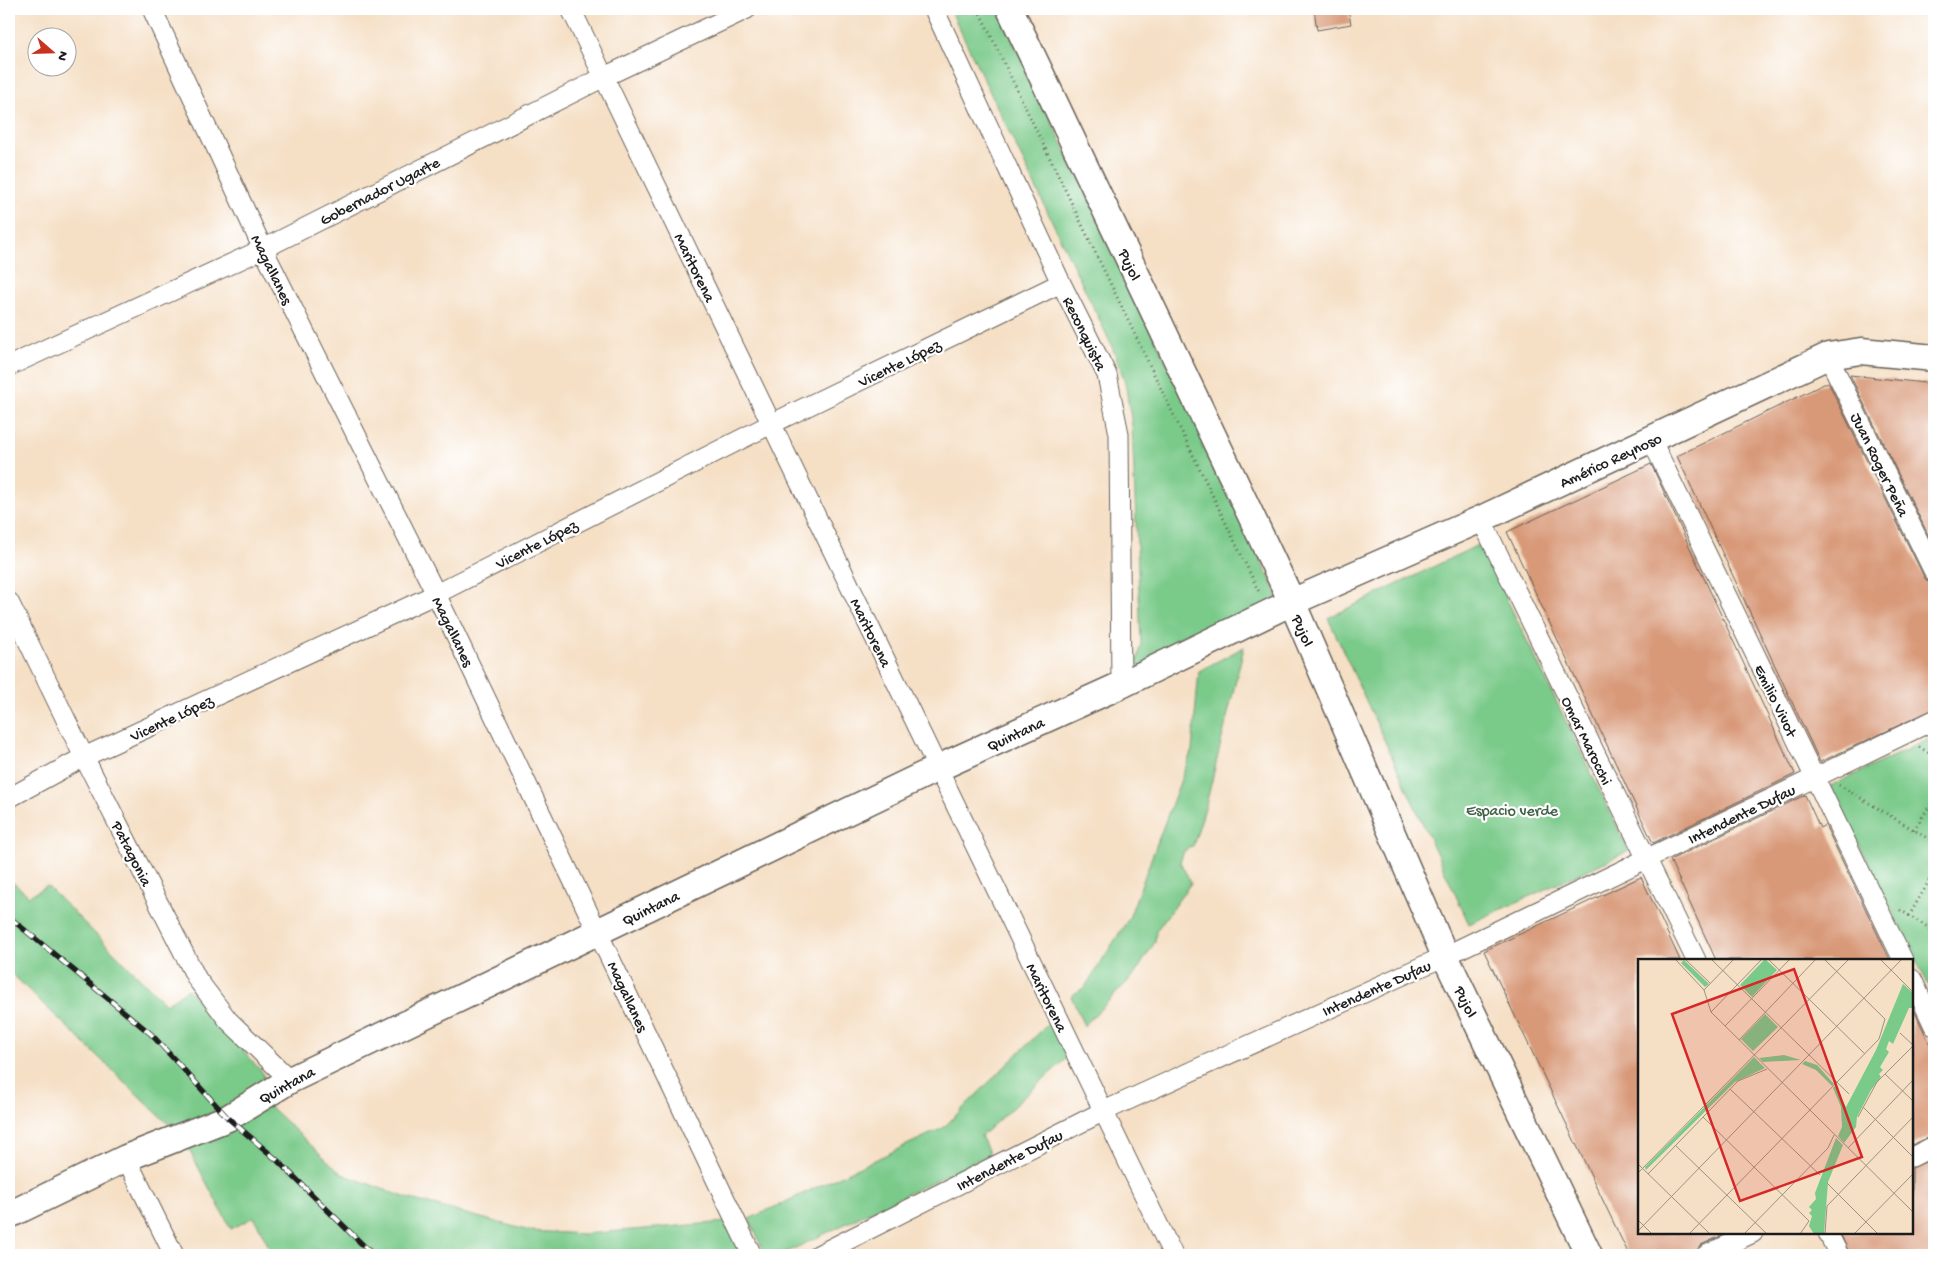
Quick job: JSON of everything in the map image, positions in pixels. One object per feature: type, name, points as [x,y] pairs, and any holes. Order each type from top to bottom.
[{"type":"street","name":"Magallanes","points":[[152,9],[263,249],[436,594],[752,1255]]},
{"type":"street","name":"Maritorena","points":[[571,9],[1173,1255]]},
{"type":"street","name":"Gobernador Ugarte","points":[[9,366],[263,249],[604,77],[747,9]]},
{"type":"street","name":"Reconquista","points":[[934,9],[1061,283],[1108,375],[1119,434],[1121,685]]},
{"type":"street","name":"Pujol","points":[[1010,9],[1292,602],[1445,956],[1589,1255]]},
{"type":"street","name":"Vicente López","points":[[9,798],[84,757],[436,594],[772,424],[1061,283]]},
{"type":"street","name":"Américo Reynoso","points":[[1292,602],[1481,519],[1828,356],[1860,351],[1934,358]]},
{"type":"street","name":"Juan Roger Peña","points":[[1828,356],[1934,572]]},
{"type":"street","name":"Emilio Vivot","points":[[1651,439],[1903,959]]},
{"type":"street","name":"Omar Marocchi","points":[[1481,519],[1696,959]]},
{"type":"street","name":"Patagonia","points":[[9,602],[84,757],[197,979],[228,1020],[290,1080]]},
{"type":"street","name":"Quintana","points":[[9,1215],[126,1158],[228,1118],[290,1080],[938,768],[1121,685],[1292,602]]},
{"type":"street","name":"Intendente Dufau","points":[[818,1255],[1104,1111],[1445,956],[1934,720]]},
{"type":"street","points":[[1913,981],[1934,1026]]},
{"type":"street","points":[[1913,1156],[1934,1146]]},
{"type":"street","points":[[126,1158],[174,1255]]},
{"type":"street","points":[[1706,1255],[1751,1234]]},
{"type":"street","points":[[1828,1234],[1839,1255]]},
{"type":"path","points":[[978,9],[1257,587],[1268,614]]},
{"type":"path","points":[[1916,745],[1934,756]]},
{"type":"path","points":[[1837,783],[1934,842]]},
{"type":"path","points":[[1914,830],[1934,799]]},
{"type":"path","points":[[1909,916],[1934,872]]},
{"type":"path","points":[[1895,908],[1934,931]]},
{"type":"green space","points":[[950,9],[998,9],[1277,594],[1272,605],[1136,669],[1141,644],[1132,425],[1125,382],[1111,344]]},
{"type":"green space","name":"Espacio verde","points":[[1480,544],[1629,851],[1469,924],[1328,618]]},
{"type":"green space","points":[[1244,647],[1206,805],[1193,846],[1184,851],[1180,862],[1191,883],[1156,931],[1155,942],[1135,974],[1084,1026],[1071,996],[1085,987],[1129,918],[1192,750],[1199,671]]},
{"type":"green space","points":[[1934,737],[1934,996],[1830,786]]},
{"type":"green space","points":[[9,879],[29,896],[47,886],[166,1004],[188,989],[263,1073],[265,1083],[259,1093],[185,1124],[169,1124],[165,1121],[9,971]]},
{"type":"green space","points":[[1052,1020],[1069,1056],[981,1136],[990,1154],[781,1255],[770,1255],[763,1250],[749,1219],[943,1128]]},
{"type":"green space","points":[[269,1106],[342,1174],[407,1198],[530,1231],[584,1234],[726,1222],[741,1253],[715,1255],[273,1255],[254,1217],[231,1229],[186,1144]]},
{"type":"building","points":[[1314,9],[1348,9],[1351,24],[1317,30]]},
{"type":"building","points":[[1850,375],[1934,384],[1934,547]]},
{"type":"building","points":[[1828,382],[1924,577],[1928,582],[1934,583],[1934,709],[1820,762],[1677,456]]},
{"type":"building","points":[[1651,464],[1795,774],[1653,843],[1507,532]]},
{"type":"building","points":[[1805,795],[1820,828],[1825,825],[1890,959],[1716,959],[1670,860]]},
{"type":"building","points":[[1641,877],[1680,959],[1638,959],[1638,1234],[1725,1234],[1701,1245],[1696,1252],[1688,1255],[1629,1255],[1484,951]]},
{"type":"building","points":[[1913,1008],[1934,1053],[1934,1135],[1913,1145]]},
{"type":"building","points":[[1934,1158],[1934,1255],[1850,1255],[1840,1234],[1913,1234],[1913,1168]]},
{"type":"railway","points":[[9,917],[151,1034],[228,1118],[277,1160],[373,1255]]}]
